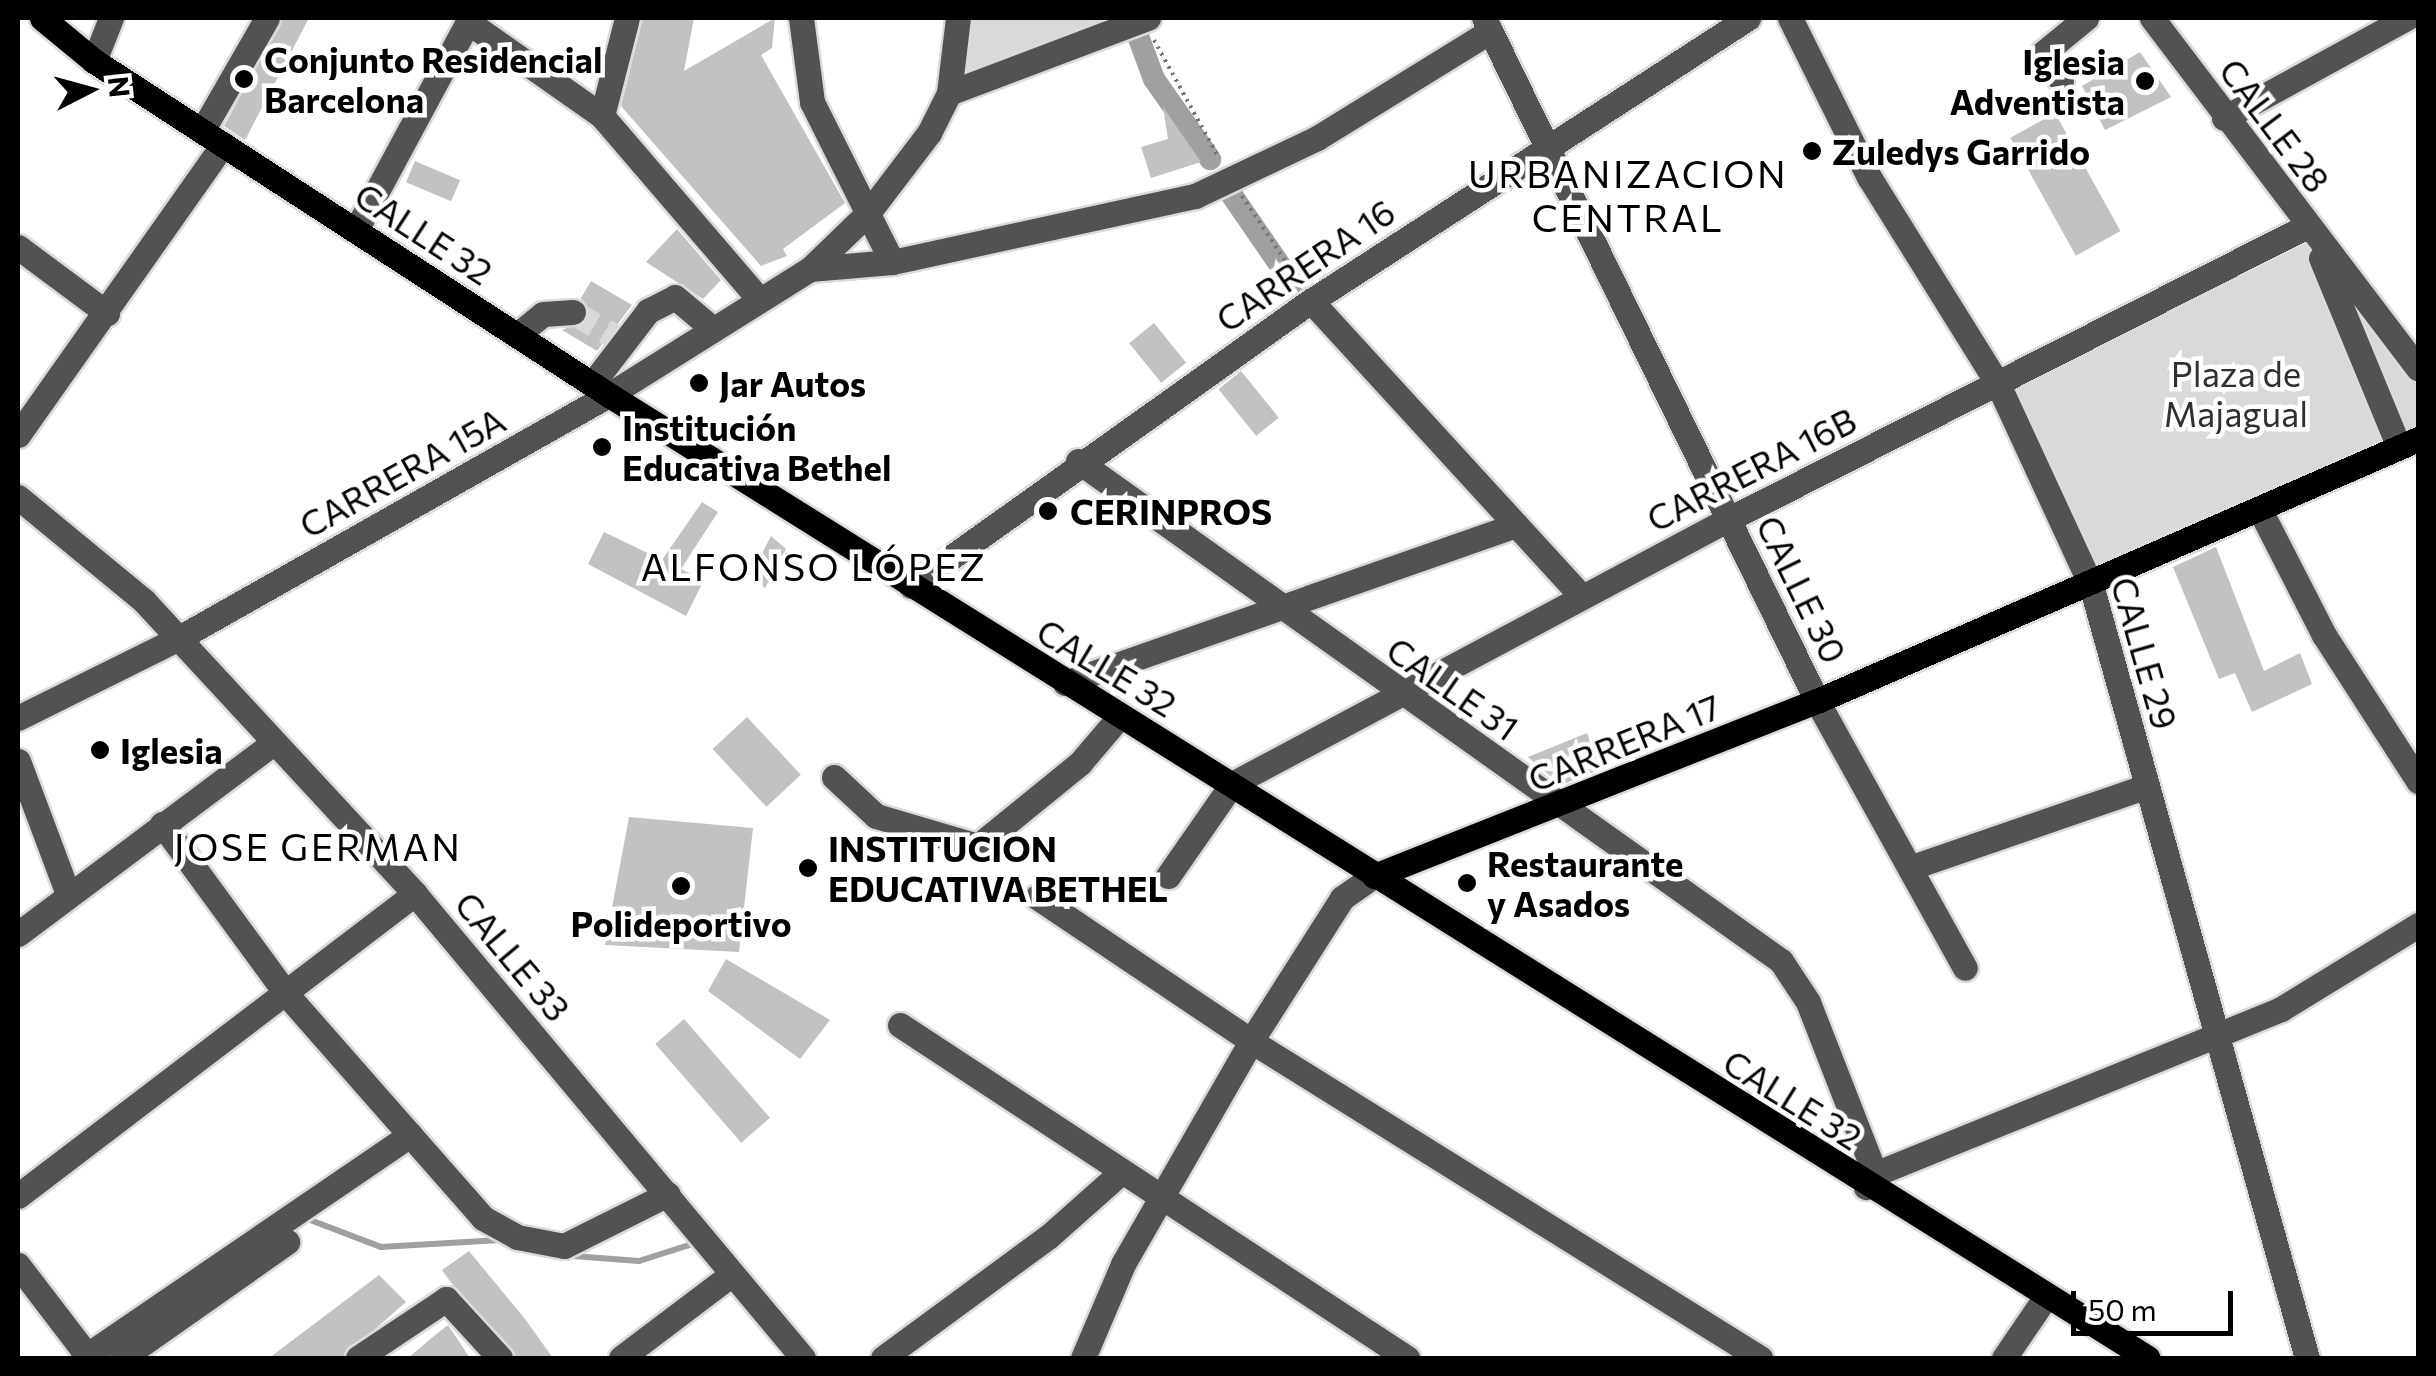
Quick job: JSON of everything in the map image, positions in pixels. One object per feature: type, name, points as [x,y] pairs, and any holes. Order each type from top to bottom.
[{"type":"main road","name":"CALLE 32","points":[[42,18],[94,61],[600,390],[1065,684],[1871,1180],[2045,1298],[2148,1358]]},
{"type":"main road","name":"CARRERA 17","points":[[1374,876],[1560,807],[1817,700],[2091,585],[2409,443]]},
{"type":"street","points":[[94,61],[110,18]]},
{"type":"street","points":[[18,435],[107,313],[212,138],[267,18]]},
{"type":"street","points":[[602,116],[627,18]]},
{"type":"street","points":[[801,18],[812,102],[892,262]]},
{"type":"street","points":[[958,18],[949,93],[1148,18]]},
{"type":"street","name":"CARRERA 16","points":[[910,586],[1078,462],[1311,301],[1748,18]]},
{"type":"street","name":"CALLE 29","points":[[1790,18],[1869,177],[1998,384],[2091,585],[2307,1358]]},
{"type":"street","points":[[2061,80],[2042,54],[2086,18]]},
{"type":"street","name":"CALLE 28","points":[[2152,18],[2224,118],[2418,368]]},
{"type":"street","points":[[2224,118],[2407,18]]},
{"type":"street","points":[[356,230],[469,20],[602,116],[759,300]]},
{"type":"street","name":"CARRERA 15A","points":[[810,269],[892,262],[1195,196],[1317,138],[1487,24]]},
{"type":"street","name":"CALLE 30","points":[[1487,24],[1551,145],[1817,700],[1915,866],[1964,968]]},
{"type":"street","name":"CARRERA 15A","points":[[18,718],[179,638],[600,390],[646,371],[810,269],[868,213],[949,93]]},
{"type":"street","name":"CARRERA 16B","points":[[1232,784],[1729,519],[2307,226]]},
{"type":"street","name":"CALLE 28","points":[[2307,226],[2409,443]]},
{"type":"street","points":[[18,246],[107,313]]},
{"type":"street","points":[[600,390],[620,342],[648,311],[675,297],[713,328]]},
{"type":"street","points":[[1311,301],[1581,596]]},
{"type":"street","points":[[518,335],[543,314],[573,312]]},
{"type":"street","points":[[620,342],[646,371]]},
{"type":"street","name":"CALLE 31","points":[[1078,462],[1781,961],[1808,1002],[1871,1180]]},
{"type":"street","name":"CALLE 33","points":[[18,497],[179,638],[272,744],[415,894],[802,1358]]},
{"type":"street","points":[[2260,510],[2324,635],[2418,781]]},
{"type":"street","points":[[1065,684],[1516,525]]},
{"type":"street","points":[[834,777],[876,816],[978,846],[1080,763],[1120,716]]},
{"type":"street","points":[[18,934],[272,744]]},
{"type":"street","points":[[18,761],[68,894]]},
{"type":"street","points":[[1168,876],[1232,784]]},
{"type":"street","points":[[1915,866],[2073,816],[2146,786]]},
{"type":"street","points":[[162,824],[288,996],[483,1218],[517,1237],[564,1246],[668,1194]]},
{"type":"street","name":"CARRERA 17","points":[[1083,1358],[1160,1197],[1251,1042],[1342,898],[1374,876]]},
{"type":"street","points":[[18,1196],[288,996],[415,894]]},
{"type":"street","points":[[1037,897],[1251,1042],[1760,1358]]},
{"type":"street","points":[[1871,1180],[2281,1009],[2418,925]]},
{"type":"street","points":[[900,1025],[1407,1358]]},
{"type":"street","points":[[18,1264],[86,1358],[410,1135]]},
{"type":"street","points":[[882,1358],[1048,1237],[1120,1173]]},
{"type":"street","points":[[122,1358],[287,1242]]},
{"type":"street","points":[[620,1358],[732,1274]]},
{"type":"street","points":[[2004,1358],[2045,1298]]},
{"type":"street","points":[[358,1358],[446,1299],[500,1358]]},
{"type":"green space","points":[[954,18],[1148,18],[941,94]]},
{"type":"green space","name":"Plaza de Majagual","points":[[2307,226],[2418,368],[2418,439],[2091,585],[1998,384]]},
{"type":"building","points":[[283,18],[309,18],[245,140],[224,126]]},
{"type":"building","points":[[643,18],[694,18],[684,71],[775,18],[772,48],[761,55],[845,203],[783,249],[787,256],[761,266],[621,106]]},
{"type":"building","points":[[2140,52],[2171,97],[2105,130],[2082,86]]},
{"type":"building","points":[[1163,107],[1201,162],[1151,178],[1141,147],[1168,139]]},
{"type":"building","points":[[2055,113],[2120,231],[2076,256],[2010,138]]},
{"type":"building","points":[[415,161],[460,180],[451,201],[406,182]]},
{"type":"building","points":[[677,229],[721,280],[703,299],[646,262]]},
{"type":"building","points":[[591,281],[632,305],[597,351],[562,330],[587,320],[581,298]]},
{"type":"building","points":[[1154,323],[1186,363],[1161,383],[1129,343]]},
{"type":"building","points":[[1241,371],[1279,418],[1256,436],[1218,389]]},
{"type":"building","points":[[702,502],[718,512],[681,569],[704,580],[686,616],[588,564],[604,532],[662,560]]},
{"type":"building","points":[[771,536],[786,549],[765,588],[751,575]]},
{"type":"building","points":[[2216,547],[2264,671],[2300,653],[2312,684],[2252,712],[2235,673],[2219,679],[2173,567]]},
{"type":"building","points":[[747,717],[801,775],[767,807],[713,749]]},
{"type":"building","points":[[1587,733],[1601,769],[1561,785],[1528,757]]},
{"type":"building","name":"Polideportivo","points":[[629,817],[753,828],[739,952],[605,945]]},
{"type":"building","points":[[726,959],[830,1020],[800,1059],[708,991]]},
{"type":"building","points":[[684,1019],[770,1118],[741,1143],[655,1044]]},
{"type":"building","points":[[469,1251],[553,1358],[516,1358],[452,1284],[442,1270]]},
{"type":"building","points":[[379,1275],[406,1302],[342,1358],[269,1358]]},
{"type":"building","points":[[448,1325],[470,1358],[408,1358],[434,1336]]},
{"type":"waterway","points":[[1138,36],[1154,79],[1210,159]]},
{"type":"waterway","points":[[1229,191],[1295,287]]},
{"type":"waterway","points":[[305,1218],[381,1247],[500,1240]]},
{"type":"waterway","points":[[560,1255],[639,1261],[699,1242]]},
{"type":"tunnel","points":[[573,312],[614,336]]},
{"type":"place","name":"Conjunto Residencial Barcelona","points":[[244,79]]},
{"type":"place","name":"Iglesia Adventista","points":[[2145,81]]},
{"type":"place","name":"Zuledys Garrido","points":[[1812,151]]},
{"type":"place","name":"Jar Autos","points":[[699,383]]},
{"type":"place","name":"Institución Educativa Bethel","points":[[602,447]]},
{"type":"place","name":"CERINPROS","points":[[1048,511]]},
{"type":"place","name":"Iglesia","points":[[100,750]]},
{"type":"place","name":"INSTITUCION EDUCATIVA BETHEL","points":[[808,868]]},
{"type":"place","name":"Restaurante y Asados","points":[[1467,883]]},
{"type":"place","name":"Polideportivo","points":[[681,886]]},
{"type":"district","name":"URBANIZACION CENTRAL","points":[[1628,195]]},
{"type":"district","name":"ALFONSO LÓPEZ","points":[[814,566]]},
{"type":"district","name":"JOSE GERMAN","points":[[318,846]]}]
